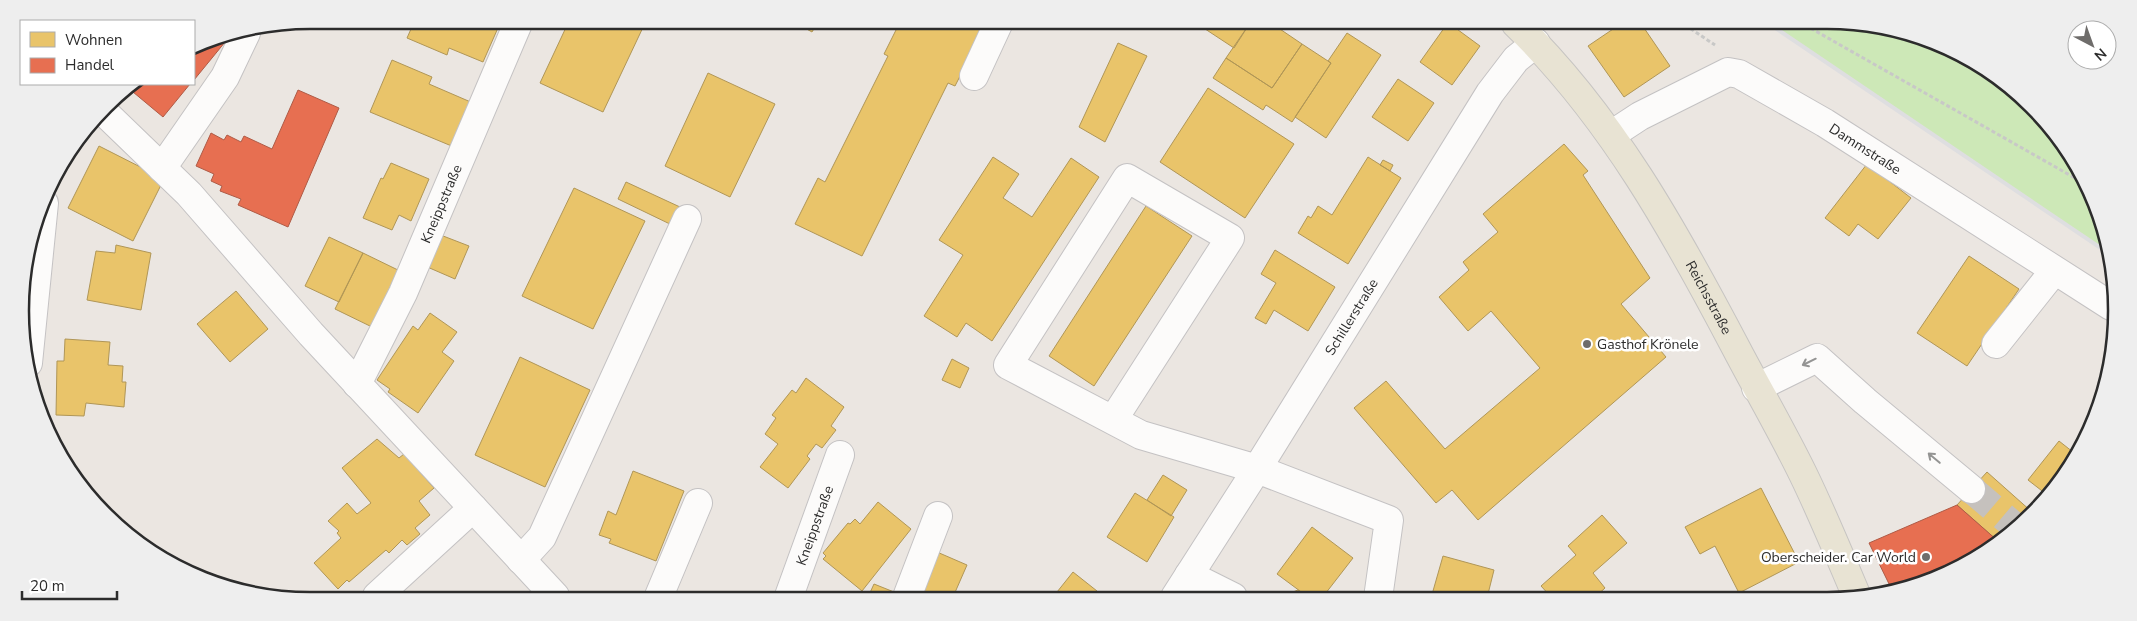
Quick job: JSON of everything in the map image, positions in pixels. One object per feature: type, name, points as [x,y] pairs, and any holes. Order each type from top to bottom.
[{"type":"main road","name":"Reichsstraße","points":[[1521,29],[1536,43],[1611,135],[1636,170],[1696,272],[1803,474],[1855,591]]},
{"type":"street","name":"Kneippstraße","points":[[357,384],[403,293],[516,29]]},
{"type":"street","points":[[974,76],[996,29]]},
{"type":"street","points":[[162,168],[224,77],[244,37]]},
{"type":"street","name":"Schillerstraße","points":[[1182,586],[1257,469],[1490,92],[1516,59],[1536,43]]},
{"type":"street","name":"Dammstraße","points":[[1611,135],[1640,116],[1728,72],[1739,74],[1825,123],[2108,304]]},
{"type":"street","points":[[107,115],[189,194],[357,384],[550,592]]},
{"type":"street","points":[[1112,420],[1230,238],[1127,178],[1008,365],[1112,420],[1142,435],[1257,469],[1389,520],[1379,592]]},
{"type":"street","points":[[521,560],[542,537],[687,219]]},
{"type":"street","points":[[30,340],[42,227]]},
{"type":"street","points":[[1996,344],[2054,271]]},
{"type":"street","points":[[1756,388],[1817,358],[1865,401],[1971,489]]},
{"type":"street","name":"Kneippstraße","points":[[790,592],[840,455]]},
{"type":"street","points":[[661,592],[698,503]]},
{"type":"street","points":[[381,592],[473,508]]},
{"type":"street","points":[[909,592],[938,516]]},
{"type":"street","points":[[1182,586],[1210,592]]},
{"type":"path","points":[[1812,29],[2075,178]]},
{"type":"green space","points":[[1777,29],[1845,29],[1899,38],[1934,50],[1983,76],[2026,111],[2061,154],[2087,203],[2101,248]]},
{"type":"building: Wohnen","points":[[411,29],[497,29],[483,62],[449,48],[447,55],[407,38]]},
{"type":"building: Wohnen","points":[[565,29],[642,29],[603,112],[540,83]]},
{"type":"building: Wohnen","points":[[896,29],[979,29],[983,31],[955,86],[948,83],[862,256],[795,224],[818,178],[825,182],[888,56],[884,54]]},
{"type":"building: Wohnen","points":[[1205,29],[1246,29],[1234,48]]},
{"type":"building: Wohnen","points":[[1246,29],[1280,29],[1302,44],[1272,88],[1226,58]]},
{"type":"building: Wohnen","points":[[1443,29],[1457,29],[1480,46],[1452,85],[1420,62]]},
{"type":"building: Wohnen","points":[[1613,29],[1645,29],[1670,66],[1624,97],[1588,46]]},
{"type":"building: Wohnen","points":[[1347,33],[1381,55],[1326,138],[1295,117],[1331,63],[1328,61]]},
{"type":"building: Wohnen","points":[[1118,43],[1147,56],[1105,142],[1079,127]]},
{"type":"building: Wohnen","points":[[1302,44],[1331,63],[1292,122],[1266,105],[1263,110],[1213,78],[1226,58],[1272,88]]},
{"type":"building: Wohnen","points":[[392,60],[432,77],[429,84],[473,103],[454,147],[370,112]]},
{"type":"building: Wohnen","points":[[708,73],[775,104],[730,197],[665,166]]},
{"type":"building: Wohnen","points":[[1398,79],[1434,103],[1408,141],[1372,117]]},
{"type":"building: Wohnen","points":[[1208,88],[1294,144],[1245,218],[1160,162]]},
{"type":"building: Wohnen","name":"Gasthof Krönele","points":[[1564,144],[1588,171],[1583,175],[1650,278],[1621,304],[1666,357],[1478,520],[1452,490],[1436,503],[1354,408],[1386,381],[1445,449],[1540,368],[1491,311],[1468,331],[1439,297],[1469,270],[1463,262],[1498,232],[1483,214]]},
{"type":"building: Wohnen","points":[[99,146],[164,179],[133,241],[68,208]]},
{"type":"building: Wohnen","points":[[993,157],[1019,174],[1003,198],[1032,217],[1071,158],[1099,177],[992,341],[966,323],[957,337],[924,316],[963,255],[939,240]]},
{"type":"building: Wohnen","points":[[1368,157],[1401,178],[1348,264],[1298,233],[1308,216],[1311,218],[1318,206],[1332,215]]},
{"type":"building: Wohnen","points":[[1383,160],[1393,165],[1390,171],[1380,165]]},
{"type":"building: Wohnen","points":[[391,163],[429,179],[411,221],[399,215],[392,230],[363,218],[381,178],[383,179]]},
{"type":"building: Wohnen","points":[[1867,164],[1911,198],[1878,239],[1858,224],[1849,236],[1825,218]]},
{"type":"building: Wohnen","points":[[626,182],[680,207],[672,225],[618,199]]},
{"type":"building: Wohnen","points":[[574,188],[645,221],[593,329],[522,296]]},
{"type":"building: Wohnen","points":[[1146,206],[1192,236],[1094,386],[1049,356]]},
{"type":"building: Wohnen","points":[[438,234],[469,246],[455,279],[425,266]]},
{"type":"building: Wohnen","points":[[329,237],[363,253],[339,302],[305,286]]},
{"type":"building: Wohnen","points":[[116,245],[151,253],[141,310],[87,300],[96,251],[115,253]]},
{"type":"building: Wohnen","points":[[1275,250],[1335,287],[1308,331],[1274,310],[1266,324],[1255,318],[1276,283],[1261,274]]},
{"type":"building: Wohnen","points":[[363,253],[400,271],[372,327],[335,309]]},
{"type":"building: Wohnen","points":[[1969,256],[2019,289],[1967,366],[1917,333]]},
{"type":"building: Wohnen","points":[[236,291],[268,329],[230,362],[197,324]]},
{"type":"building: Wohnen","points":[[430,313],[457,332],[442,352],[454,361],[418,413],[388,392],[390,389],[377,380],[413,326],[418,330]]},
{"type":"building: Wohnen","points":[[65,339],[110,342],[108,365],[123,366],[122,382],[126,382],[124,407],[86,403],[84,416],[56,415],[57,361],[64,361]]},
{"type":"building: Wohnen","points":[[520,357],[590,390],[545,487],[475,455]]},
{"type":"building: Wohnen","points":[[952,359],[969,368],[960,388],[942,380]]},
{"type":"building: Wohnen","points":[[806,378],[844,407],[831,426],[836,430],[822,448],[816,444],[807,456],[810,459],[788,488],[760,467],[778,444],[765,434],[776,418],[772,415],[792,390],[796,393]]},
{"type":"building: Wohnen","points":[[377,439],[399,458],[404,454],[434,488],[419,501],[430,515],[415,528],[420,534],[407,545],[402,540],[389,553],[386,550],[349,582],[347,580],[338,589],[314,563],[341,538],[337,533],[339,531],[328,521],[347,503],[357,514],[371,503],[342,468]]},
{"type":"building: Wohnen","points":[[2059,441],[2071,451],[2042,491],[2028,480]]},
{"type":"building: Wohnen","points":[[633,471],[684,491],[656,561],[609,543],[611,539],[599,535],[608,511],[616,515]]},
{"type":"building: Wohnen","points":[[1987,472],[2028,508],[1994,537],[1957,505]]},
{"type":"building: Wohnen","points":[[1163,475],[1187,490],[1171,516],[1147,500]]},
{"type":"building: Wohnen","points":[[1761,488],[1799,562],[1738,592],[1715,546],[1700,554],[1685,527]]},
{"type":"building: Wohnen","points":[[1135,493],[1174,517],[1147,562],[1107,537]]},
{"type":"building: Wohnen","points":[[878,502],[911,529],[862,591],[823,559],[826,556],[823,553],[848,523],[850,524],[855,519],[860,524]]},
{"type":"building: Wohnen","points":[[1602,515],[1627,543],[1593,573],[1605,588],[1601,592],[1546,592],[1541,586],[1576,555],[1568,546]]},
{"type":"building: Wohnen","points":[[1312,527],[1353,558],[1327,592],[1301,592],[1277,574]]},
{"type":"building: Wohnen","points":[[937,552],[967,565],[955,592],[919,592]]},
{"type":"building: Wohnen","points":[[1443,556],[1494,570],[1488,592],[1433,592]]},
{"type":"building: Wohnen","points":[[1073,572],[1097,591],[1096,592],[1057,592]]},
{"type":"building: Wohnen","points":[[874,584],[894,592],[870,592]]},
{"type":"building: Handel","points":[[225,42],[195,79],[195,54]]},
{"type":"building: Handel","points":[[142,85],[189,85],[163,117],[133,92]]},
{"type":"building: Handel","points":[[298,90],[339,108],[288,227],[238,205],[241,199],[220,191],[222,186],[211,181],[214,174],[196,166],[211,133],[224,140],[227,135],[241,142],[244,136],[272,149]]},
{"type":"building: Handel","name":"Oberscheider. Car World","points":[[1957,505],[1994,537],[1967,555],[1934,571],[1890,585],[1869,543]]},
{"type":"tunnel","points":[[1971,489],[2011,523]]},
{"type":"railway","points":[[1777,29],[2101,248]]},
{"type":"place","name":"Gasthof Krönele","points":[[1587,344]]},
{"type":"place","name":"Oberscheider. Car World","points":[[1926,557]]}]
